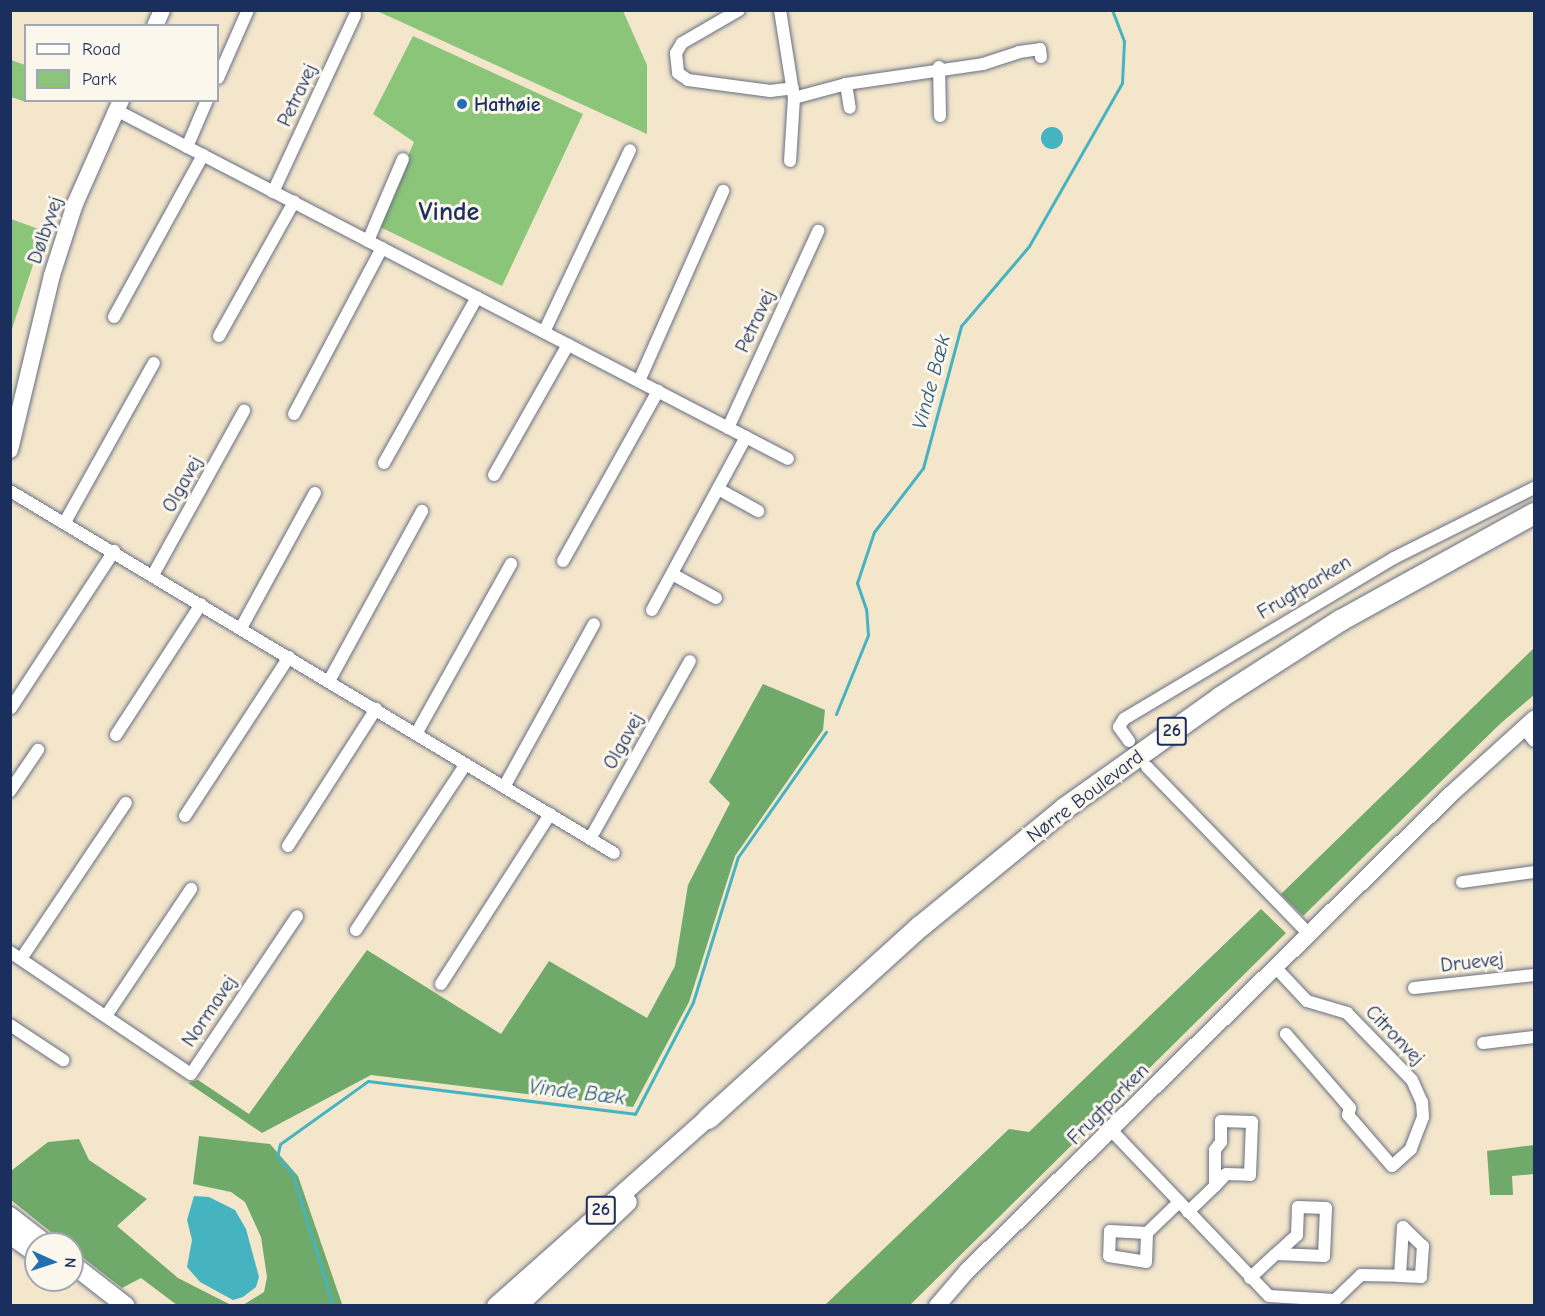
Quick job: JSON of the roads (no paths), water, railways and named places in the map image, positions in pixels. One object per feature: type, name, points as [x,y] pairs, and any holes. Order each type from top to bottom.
[{"type":"highway","name":"Nørre Boulevard","points":[[708,1118],[920,926],[1064,808],[1220,697],[1340,620],[1534,513]]},
{"type":"main road","name":"Nørre Boulevard","points":[[496,1305],[708,1118]]},
{"type":"main road","name":"Nørre Boulevard","points":[[518,1305],[658,1172],[708,1118]]},
{"type":"main road","points":[[10,1216],[31,1232]]},
{"type":"main road","points":[[10,1235],[24,1245]]},
{"type":"main road","points":[[84,1273],[126,1305]]},
{"type":"main road","points":[[84,1287],[109,1305]]},
{"type":"street","points":[[156,24],[162,10]]},
{"type":"street","points":[[219,76],[248,10]]},
{"type":"street","points":[[740,10],[682,43],[676,53],[678,73],[688,80],[794,93],[846,84],[891,80],[939,67],[983,64],[1040,49],[1041,57]]},
{"type":"street","points":[[780,10],[794,93],[790,161]]},
{"type":"street","name":"Petravej","points":[[273,192],[355,15]]},
{"type":"street","points":[[939,67],[940,116]]},
{"type":"street","points":[[846,84],[850,108]]},
{"type":"street","points":[[187,147],[206,102]]},
{"type":"street","points":[[119,105],[187,147],[788,459]]},
{"type":"street","name":"Dølbyvej","points":[[10,450],[15,408],[52,275],[75,204],[119,105]]},
{"type":"street","points":[[544,332],[630,150]]},
{"type":"street","points":[[114,316],[203,155]]},
{"type":"street","points":[[368,241],[403,159]]},
{"type":"street","points":[[639,381],[723,191]]},
{"type":"street","points":[[219,336],[294,202]]},
{"type":"street","name":"Petravej","points":[[728,428],[818,231]]},
{"type":"street","points":[[294,414],[382,248]]},
{"type":"street","points":[[384,463],[477,297]]},
{"type":"street","points":[[494,475],[568,345]]},
{"type":"street","points":[[65,522],[154,363]]},
{"type":"street","points":[[563,561],[658,391]]},
{"type":"street","name":"Olgavej","points":[[153,575],[244,411]]},
{"type":"street","points":[[652,610],[747,437]]},
{"type":"street","name":"Frugtparken","points":[[1129,741],[1119,727],[1124,719],[1394,558],[1534,488]]},
{"type":"street","points":[[718,489],[758,511]]},
{"type":"street","points":[[10,491],[114,551],[614,853]]},
{"type":"street","points":[[241,628],[315,493]]},
{"type":"street","points":[[329,681],[422,511]]},
{"type":"street","points":[[11,708],[114,551]]},
{"type":"street","points":[[416,734],[511,564]]},
{"type":"street","points":[[672,574],[716,598]]},
{"type":"street","points":[[116,735],[201,604]]},
{"type":"street","points":[[504,787],[594,624]]},
{"type":"street","points":[[185,816],[289,657]]},
{"type":"street","name":"Olgavej","points":[[590,839],[690,662]]},
{"type":"street","points":[[288,846],[376,709]]},
{"type":"street","name":"Frugtparken","points":[[937,1305],[1310,934],[1531,729]]},
{"type":"street","points":[[10,791],[38,750]]},
{"type":"street","points":[[356,930],[466,764]]},
{"type":"street","points":[[1147,767],[1310,934]]},
{"type":"street","name":"Normavej","points":[[126,803],[16,956],[191,1074],[297,916]]},
{"type":"street","points":[[441,984],[550,814]]},
{"type":"street","points":[[1462,882],[1534,872]]},
{"type":"street","points":[[106,1017],[191,889]]},
{"type":"street","name":"Citronvej","points":[[1275,968],[1307,1001],[1347,1013],[1412,1080],[1422,1102],[1423,1117],[1411,1149],[1392,1166],[1348,1115],[1350,1108],[1286,1034]]},
{"type":"street","name":"Druevej","points":[[1414,988],[1534,975]]},
{"type":"street","points":[[10,1025],[63,1060]]},
{"type":"street","points":[[1483,1043],[1534,1037]]},
{"type":"street","points":[[1188,1212],[1215,1186],[1226,1174],[1250,1175],[1252,1122],[1221,1121],[1221,1142],[1215,1150],[1215,1186]]},
{"type":"street","points":[[1111,1130],[1263,1292],[1278,1298],[1335,1300],[1361,1275],[1400,1276]]},
{"type":"street","points":[[1147,1233],[1179,1202]]},
{"type":"street","points":[[1250,1278],[1276,1254],[1297,1235],[1298,1207],[1326,1208],[1324,1256],[1276,1254]]},
{"type":"water","points":[[1052,127],[1060,130],[1063,138],[1060,146],[1052,149],[1044,146],[1041,138],[1044,130]]},
{"type":"water","points":[[194,1196],[209,1197],[235,1210],[246,1229],[259,1277],[256,1287],[243,1297],[233,1300],[200,1282],[187,1267],[192,1240],[187,1220]]},
{"type":"waterway","name":"Vinde Bæk","points":[[836,714],[868,635],[866,609],[857,583],[874,532],[923,468],[961,326],[1029,246],[1122,83],[1124,41],[1112,10]]},
{"type":"waterway","name":"Vinde Bæk","points":[[333,1306],[292,1173],[277,1157],[280,1144],[368,1081],[635,1114],[693,1002],[738,857],[826,732]]},
{"type":"place","name":"Hathøie","points":[[462,104]]},
{"type":"district","name":"Vinde","points":[[449,213]]}]
